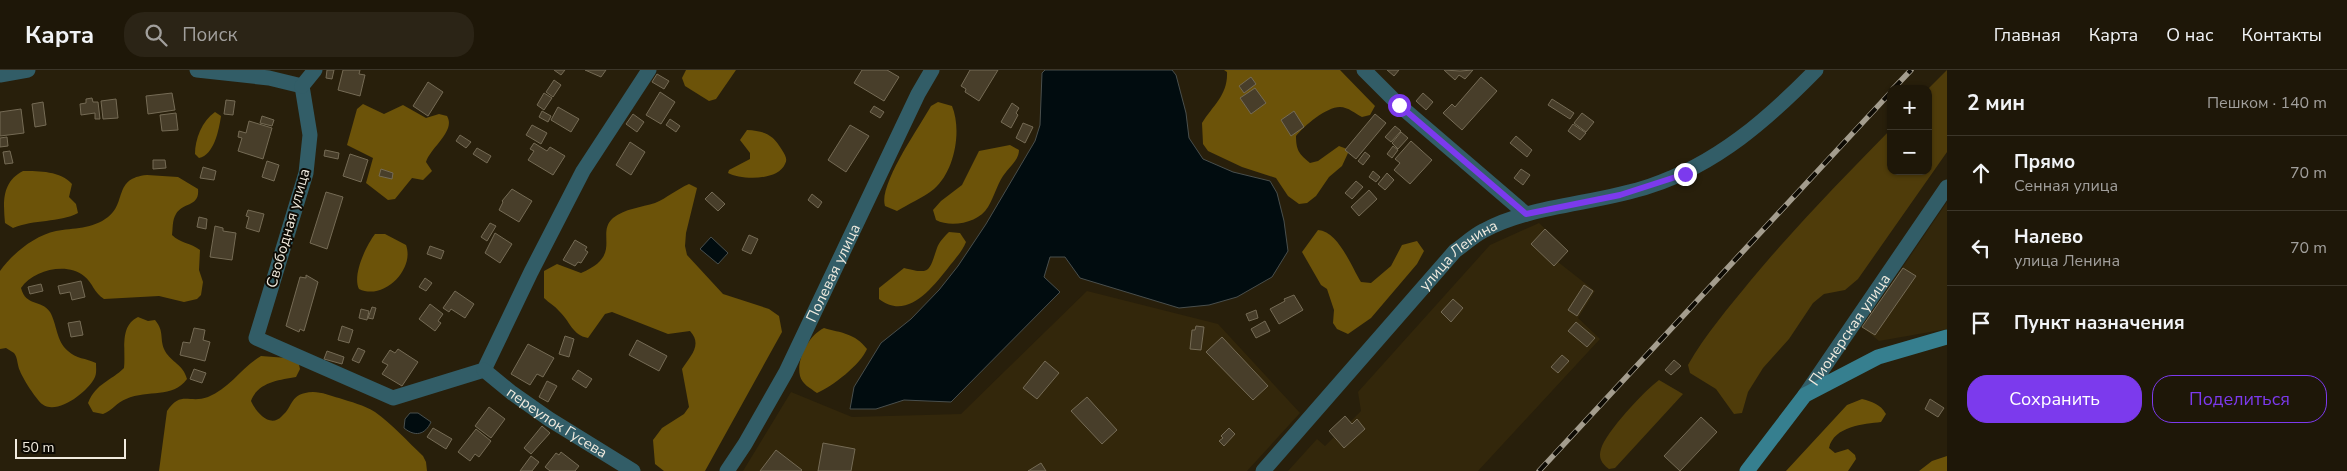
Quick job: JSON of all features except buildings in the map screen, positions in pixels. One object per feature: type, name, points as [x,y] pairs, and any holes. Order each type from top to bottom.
[{"type":"street","points":[[0,75],[28,70]]},
{"type":"street","points":[[197,70],[269,78],[302,86],[315,70]]},
{"type":"street","points":[[484,370],[531,272],[583,171],[648,70]]},
{"type":"street","name":"Полевая улица","points":[[727,471],[745,444],[786,372],[918,94],[932,70]]},
{"type":"street","points":[[1364,70],[1399,105],[1526,214]]},
{"type":"street","name":"улица Ленина","points":[[1263,471],[1455,251],[1482,231],[1526,214],[1612,197],[1685,174],[1724,151],[1772,113],[1816,70]]},
{"type":"street","name":"Свободная улица","points":[[302,86],[310,134],[306,173],[256,338],[393,398],[484,370]]},
{"type":"street","name":"Пионерская улица","points":[[1747,471],[1805,395],[1947,187]]},
{"type":"street","points":[[1805,395],[1878,357],[1947,337]]},
{"type":"street","name":"переулок Гусева","points":[[484,370],[512,393],[549,419],[633,471]]},
{"type":"shaded area","points":[[686,70],[736,70],[716,99],[709,101],[685,86],[682,78]]},
{"type":"shaded area","points":[[1045,70],[1172,70],[1176,75],[1186,113],[1189,138],[1203,159],[1233,172],[1270,181],[1277,193],[1284,221],[1288,251],[1272,277],[1237,297],[1209,305],[1179,308],[1080,278],[1065,257],[1050,257],[1044,277],[1060,292],[951,402],[904,400],[876,409],[850,409],[854,387],[881,343],[911,319],[939,290],[958,266],[986,224],[1035,141],[1040,125],[1042,73]]},
{"type":"shaded area","points":[[1224,70],[1340,70],[1375,106],[1370,115],[1362,117],[1343,107],[1328,110],[1310,122],[1296,136],[1299,151],[1310,163],[1318,161],[1339,146],[1347,149],[1348,153],[1342,166],[1329,177],[1316,196],[1307,203],[1299,204],[1288,196],[1276,178],[1242,167],[1208,151],[1203,144],[1202,123],[1225,87],[1227,72]]},
{"type":"shaded area","points":[[1947,70],[1947,152],[1932,173],[1932,130],[1932,85]]},
{"type":"shaded area","points":[[938,102],[952,106],[955,116],[955,150],[947,172],[934,189],[897,211],[885,206],[888,184],[901,156],[931,106]]},
{"type":"shaded area","points":[[363,104],[384,114],[403,105],[426,118],[439,114],[447,116],[449,122],[446,133],[426,162],[432,171],[423,180],[412,178],[395,199],[388,200],[366,183],[373,158],[347,145],[357,109]]},
{"type":"shaded area","points":[[215,112],[221,116],[215,141],[208,152],[199,158],[195,154],[198,136],[206,120]]},
{"type":"shaded area","points":[[747,130],[768,134],[775,140],[786,159],[781,170],[775,174],[750,178],[728,173],[729,170],[750,159],[750,153],[740,140]]},
{"type":"shaded area","points":[[1887,133],[1887,175],[1931,175],[1858,279],[1845,290],[1824,294],[1813,303],[1789,339],[1763,368],[1748,392],[1742,413],[1734,414],[1716,389],[1690,373],[1688,365],[1718,321],[1751,280],[1820,203]]},
{"type":"shaded area","points":[[1010,145],[1019,150],[1019,154],[1005,173],[984,212],[964,223],[949,224],[936,220],[933,210],[941,201],[962,185],[979,151]]},
{"type":"shaded area","points":[[23,171],[36,171],[62,176],[72,184],[69,197],[76,204],[78,213],[13,228],[5,223],[5,193],[11,181]]},
{"type":"shaded area","points":[[147,175],[178,177],[198,189],[198,195],[194,202],[179,210],[176,214],[172,235],[178,240],[200,250],[199,270],[203,282],[201,295],[197,299],[184,302],[159,296],[104,299],[84,276],[69,269],[51,270],[26,282],[21,288],[23,294],[30,301],[42,305],[50,312],[64,347],[74,356],[96,363],[95,377],[85,390],[63,405],[48,407],[39,401],[27,384],[19,369],[14,353],[6,348],[0,349],[0,271],[18,252],[32,241],[48,233],[89,226],[102,221],[114,211],[129,181],[136,177]]},
{"type":"shaded area","points":[[689,184],[697,188],[686,233],[685,246],[687,255],[723,294],[769,309],[779,316],[782,332],[705,471],[664,471],[655,464],[653,440],[662,428],[684,414],[689,407],[682,369],[694,350],[694,336],[690,331],[668,334],[612,312],[605,314],[588,338],[578,334],[563,315],[544,298],[544,271],[557,264],[581,273],[594,266],[602,259],[605,252],[606,231],[608,224],[613,218],[628,210],[664,199]]},
{"type":"shaded area","points":[[1947,202],[1947,329],[1879,341],[1862,327]]},
{"type":"shaded area","points":[[1539,223],[1568,251],[1558,262],[1595,291],[1578,318],[1600,339],[1478,471],[1288,471],[1317,439],[1325,446],[1334,437],[1329,431],[1345,416],[1350,422],[1361,411],[1358,392],[1490,245]]},
{"type":"shaded area","points":[[1318,230],[1332,236],[1338,243],[1361,282],[1371,283],[1391,266],[1402,245],[1417,241],[1424,251],[1417,264],[1371,318],[1348,334],[1337,329],[1333,323],[1334,310],[1327,289],[1321,285],[1302,252]]},
{"type":"shaded area","points":[[949,232],[960,233],[966,242],[958,256],[927,292],[909,304],[899,306],[889,305],[879,299],[879,288],[904,268],[919,271],[928,269],[939,244]]},
{"type":"shaded area","points":[[375,234],[385,234],[406,245],[408,254],[402,273],[395,280],[387,287],[369,292],[359,289],[357,276],[364,253]]},
{"type":"shaded area","points":[[711,237],[728,253],[718,264],[700,249]]},
{"type":"shaded area","points":[[1087,291],[1218,324],[1300,413],[1247,471],[743,471],[791,392],[852,417],[961,414]]},
{"type":"shaded area","points":[[138,317],[148,321],[155,320],[160,328],[165,351],[183,370],[187,379],[174,389],[126,399],[103,414],[93,412],[88,403],[91,396],[99,387],[124,368],[126,332],[132,321]]},
{"type":"shaded area","points":[[824,328],[853,337],[867,349],[858,362],[845,374],[817,393],[801,379],[799,369],[805,348],[813,336]]},
{"type":"shaded area","points":[[261,356],[287,358],[297,356],[300,369],[296,377],[270,383],[254,395],[251,401],[264,418],[273,421],[277,420],[286,412],[296,397],[305,393],[320,393],[353,402],[375,412],[394,428],[423,456],[427,471],[159,471],[167,411],[172,405],[181,399],[201,399],[216,393]]},
{"type":"shaded area","points":[[1659,380],[1683,394],[1615,468],[1609,469],[1600,458],[1604,442],[1626,412]]},
{"type":"shaded area","points":[[1862,399],[1876,404],[1886,414],[1881,422],[1850,428],[1837,435],[1832,441],[1829,448],[1835,453],[1848,449],[1855,455],[1856,459],[1848,471],[1786,471],[1847,405]]},
{"type":"shaded area","points":[[410,413],[418,413],[431,422],[426,430],[412,433],[404,428],[405,419]]},
{"type":"shaded area","points":[[1947,456],[1947,471],[1919,471],[1932,461]]},
{"type":"railway","points":[[1897,85],[1911,70]]},
{"type":"railway","points":[[1539,471],[1887,96]]},
{"type":"route","points":[[1399,105],[1526,214],[1588,203],[1620,195],[1650,187],[1685,174]]}]
